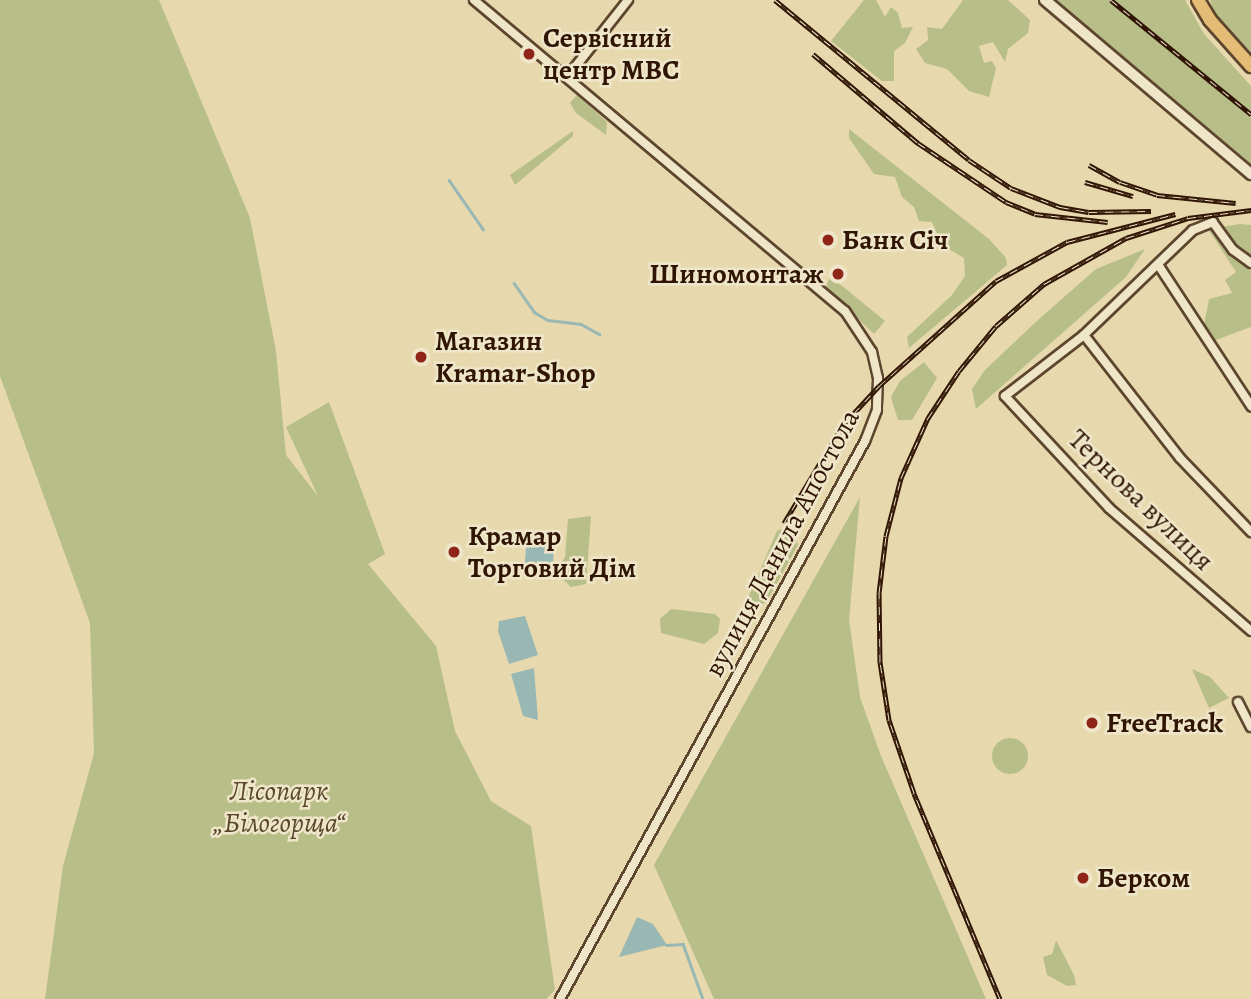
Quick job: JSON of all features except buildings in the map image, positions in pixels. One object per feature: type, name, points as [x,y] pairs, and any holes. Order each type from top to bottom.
[{"type":"main road","points":[[1198,0],[1210,20],[1251,66]]},
{"type":"main road","points":[[1206,0],[1210,20]]},
{"type":"street","name":"вулиця Данила Апостола","points":[[474,0],[568,76],[845,311],[872,352],[879,396],[865,441],[560,999]]},
{"type":"street","points":[[568,76],[628,0]]},
{"type":"street","points":[[1045,0],[1251,174]]},
{"type":"street","points":[[1251,263],[1233,250],[1213,222],[1188,233],[1159,266],[1084,335],[1180,458],[1251,532]]},
{"type":"street","points":[[1159,266],[1251,406]]},
{"type":"street","name":"Тернова вулиця","points":[[1084,335],[1005,396],[1109,508],[1251,631]]},
{"type":"street","points":[[1238,702],[1251,727]]},
{"type":"green space","name":"Лісопарк „Білогорща“","points":[[0,0],[159,0],[250,218],[276,351],[286,455],[318,496],[286,427],[329,402],[385,554],[368,564],[436,646],[455,731],[491,801],[531,826],[555,990],[546,999],[45,999],[63,866],[94,753],[90,623],[0,376]]},
{"type":"green space","points":[[864,0],[876,0],[885,17],[891,7],[898,13],[902,28],[913,27],[905,43],[894,51],[894,81],[882,81],[831,41]]},
{"type":"green space","points":[[963,0],[1008,0],[1030,20],[1028,33],[1008,49],[1005,62],[993,42],[979,46],[984,63],[992,61],[996,68],[989,97],[969,91],[947,69],[925,63],[916,49],[928,40],[927,27],[942,29]]},
{"type":"green space","points":[[1056,0],[1185,0],[1204,34],[1251,86],[1251,164]]},
{"type":"green space","points":[[1210,0],[1251,0],[1251,57],[1216,18]]},
{"type":"green space","points":[[577,95],[607,122],[606,135],[576,113],[570,103]]},
{"type":"green space","points":[[849,129],[989,239],[1006,258],[1007,265],[909,348],[907,337],[952,295],[965,276],[964,258],[942,245],[932,222],[919,221],[914,207],[902,197],[895,177],[874,174],[849,138]]},
{"type":"green space","points":[[573,131],[573,136],[515,185],[510,175]]},
{"type":"green space","points":[[1251,225],[1251,327],[1213,341],[1204,325],[1209,299],[1232,293],[1225,280],[1236,272],[1208,229]]},
{"type":"green space","points":[[1145,249],[1126,277],[976,409],[972,389],[985,370],[1096,269]]},
{"type":"green space","points":[[830,276],[885,321],[874,334],[826,288]]},
{"type":"green space","points":[[924,362],[937,378],[912,420],[898,420],[891,397],[900,381]]},
{"type":"green space","points":[[860,497],[849,620],[860,697],[881,756],[986,999],[714,999],[654,865]]},
{"type":"green space","points":[[591,516],[586,584],[571,587],[556,572],[565,557],[568,519]]},
{"type":"green space","points":[[784,528],[791,531],[798,545],[766,603],[752,606],[747,600],[777,531]]},
{"type":"green space","points":[[671,609],[715,614],[720,619],[718,633],[704,644],[661,633],[660,619]]},
{"type":"green space","points":[[1192,669],[1210,677],[1229,698],[1209,708]]},
{"type":"green space","points":[[1010,738],[1023,743],[1028,756],[1023,769],[1010,774],[997,769],[992,756],[997,743]]},
{"type":"green space","points":[[1056,940],[1074,975],[1076,985],[1067,986],[1047,975],[1043,957],[1052,954]]},
{"type":"water","points":[[527,533],[555,535],[552,575],[524,573]]},
{"type":"water","points":[[525,616],[538,655],[509,664],[498,631],[499,621]]},
{"type":"water","points":[[534,668],[538,720],[523,716],[511,674]]},
{"type":"water","points":[[637,917],[653,924],[667,945],[619,957]]},
{"type":"waterway","points":[[449,180],[483,229]]},
{"type":"waterway","points":[[514,283],[534,312],[548,320],[581,324],[599,334]]},
{"type":"waterway","points":[[666,945],[683,944],[703,999]]},
{"type":"railway","points":[[775,0],[969,160],[1011,188],[1060,207],[1089,212],[1151,211]]},
{"type":"railway","points":[[1111,0],[1251,114]]},
{"type":"railway","points":[[813,54],[918,143],[1006,202],[1035,214],[1108,222]]},
{"type":"railway","points":[[1089,165],[1120,182],[1157,195],[1236,203]]},
{"type":"railway","points":[[1085,182],[1133,196]]},
{"type":"railway","points":[[1000,999],[914,793],[889,720],[880,662],[879,593],[886,536],[901,478],[928,418],[959,371],[996,326],[1044,284],[1126,238],[1188,218],[1251,210]]},
{"type":"railway","points":[[784,523],[843,425],[879,386],[996,281],[1067,242],[1175,214]]},
{"type":"place","name":"Сервісний центр МВС","points":[[529,54]]},
{"type":"place","name":"Банк Січ","points":[[828,240]]},
{"type":"place","name":"Шиномонтаж","points":[[838,274]]},
{"type":"place","name":"Магазин Kramar-Shop","points":[[421,357]]},
{"type":"place","name":"Крамар Торговий Дім","points":[[454,552]]},
{"type":"place","name":"FreeTrack","points":[[1092,723]]},
{"type":"place","name":"Берком","points":[[1083,878]]}]
